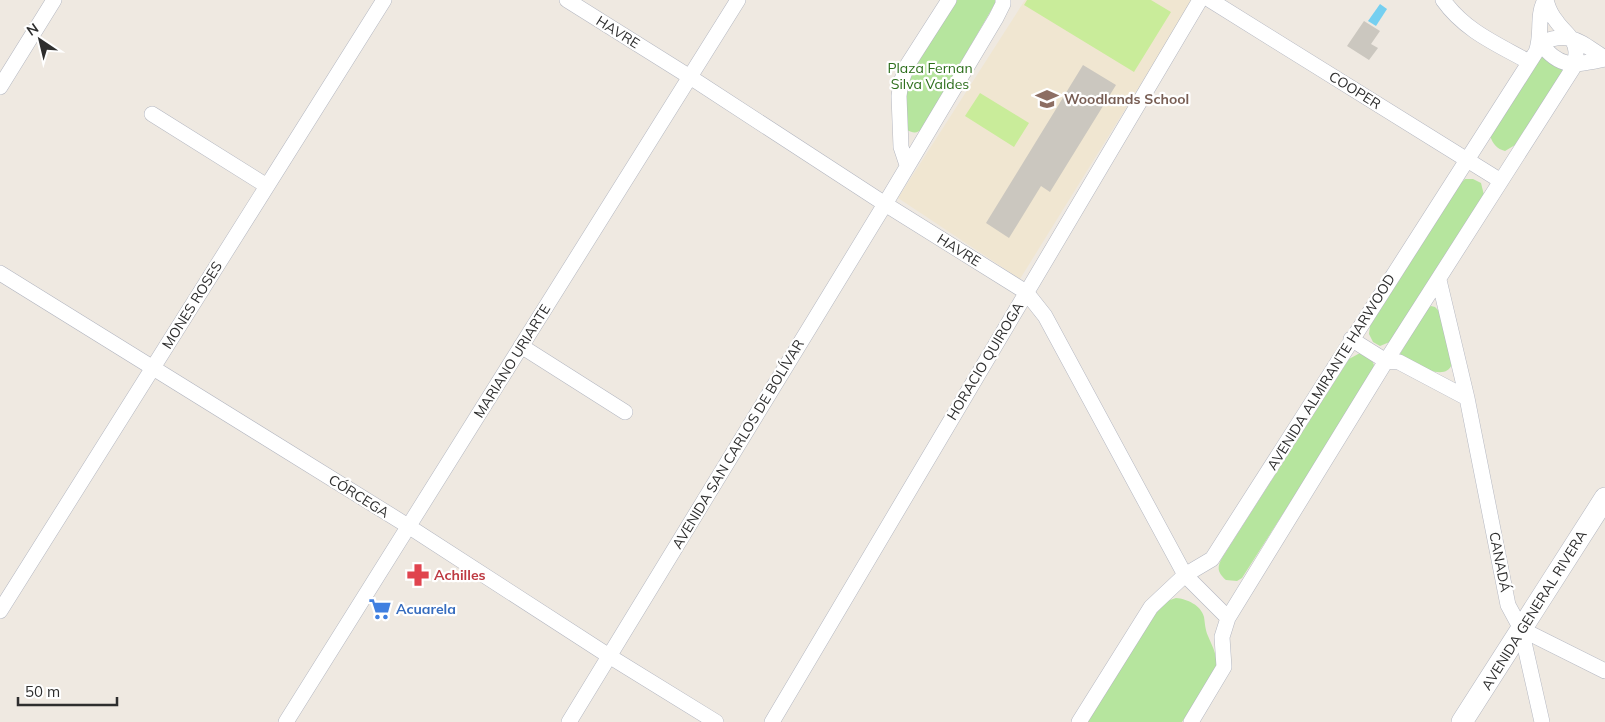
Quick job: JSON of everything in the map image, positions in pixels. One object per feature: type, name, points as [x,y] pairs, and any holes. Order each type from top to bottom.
[{"type":"main road","name":"AVENIDA GENERAL RIVERA","points":[[1462,722],[1605,498]]},
{"type":"street","points":[[0,87],[54,0]]},
{"type":"street","name":"MONES ROSES","points":[[0,611],[384,0]]},
{"type":"street","name":"HAVRE","points":[[567,0],[690,77],[884,204],[1026,292],[1045,316],[1185,575],[1228,618]]},
{"type":"street","name":"MARIANO URIARTE","points":[[286,722],[738,0]]},
{"type":"street","points":[[907,165],[901,147],[899,96],[901,82],[908,64],[949,0]]},
{"type":"street","name":"AVENIDA SAN CARLOS DE BOLÍVAR","points":[[568,722],[884,204],[996,18],[1003,0]]},
{"type":"street","name":"HORACIO QUIROGA","points":[[772,722],[1200,0]]},
{"type":"street","name":"COOPER","points":[[1210,0],[1501,181]]},
{"type":"street","points":[[1443,0],[1452,12],[1467,26],[1530,62]]},
{"type":"street","name":"AVENIDA ALMIRANTE HARWOOD","points":[[1545,0],[1557,22],[1571,37],[1605,58]]},
{"type":"street","name":"AVENIDA ALMIRANTE HARWOOD","points":[[1079,722],[1151,607],[1185,575],[1212,559],[1530,62],[1540,42],[1541,8],[1545,0]]},
{"type":"street","points":[[1191,722],[1224,667],[1222,637],[1228,618],[1386,361],[1574,65],[1576,52],[1571,37],[1553,37],[1540,42],[1556,59],[1564,63],[1574,65],[1605,58]]},
{"type":"street","points":[[152,114],[266,186]]},
{"type":"street","name":"CÓRCEGA","points":[[0,273],[408,526],[609,656],[716,722]]},
{"type":"street","name":"CANADÁ","points":[[1439,280],[1467,398],[1508,605],[1521,629],[1542,722]]},
{"type":"street","points":[[1351,339],[1386,361],[1399,362],[1467,398]]},
{"type":"street","points":[[522,346],[625,412]]},
{"type":"street","points":[[1521,629],[1605,671]]},
{"type":"shaded area","name":"Woodlands School","points":[[1025,0],[1193,0],[1020,279],[898,198]]},
{"type":"green space","name":"Plaza Fernan Silva Valdes","points":[[954,0],[997,0],[923,128],[918,132],[912,132],[907,130],[906,81]]},
{"type":"green space","points":[[1027,0],[1151,0],[1171,12],[1134,72],[1024,5]]},
{"type":"green space","points":[[1542,56],[1553,65],[1564,69],[1515,145],[1505,151],[1502,150],[1496,146],[1490,136]]},
{"type":"green space","points":[[980,93],[1029,123],[1014,147],[965,116]]},
{"type":"green space","points":[[1465,179],[1473,179],[1481,183],[1484,195],[1392,341],[1380,346],[1373,342],[1369,334],[1370,326]]},
{"type":"green space","points":[[1431,306],[1441,313],[1452,364],[1448,370],[1443,372],[1428,370],[1400,354],[1426,309]]},
{"type":"green space","points":[[1360,353],[1371,358],[1374,365],[1372,374],[1242,578],[1237,581],[1226,580],[1219,569],[1222,558],[1349,359]]},
{"type":"green space","points":[[1176,598],[1193,603],[1200,609],[1215,654],[1216,663],[1211,679],[1182,722],[1086,722],[1151,619],[1167,601]]},
{"type":"water","points":[[1380,4],[1387,9],[1376,26],[1368,21]]},
{"type":"building","points":[[1364,21],[1380,31],[1371,44],[1378,48],[1369,60],[1347,46]]},
{"type":"building","points":[[1083,65],[1116,85],[1050,192],[1041,186],[1009,238],[986,223]]},
{"type":"place","name":"Woodlands School","points":[[1047,99]]},
{"type":"place","name":"Achilles","points":[[418,575]]},
{"type":"place","name":"Acuarela","points":[[380,609]]}]
